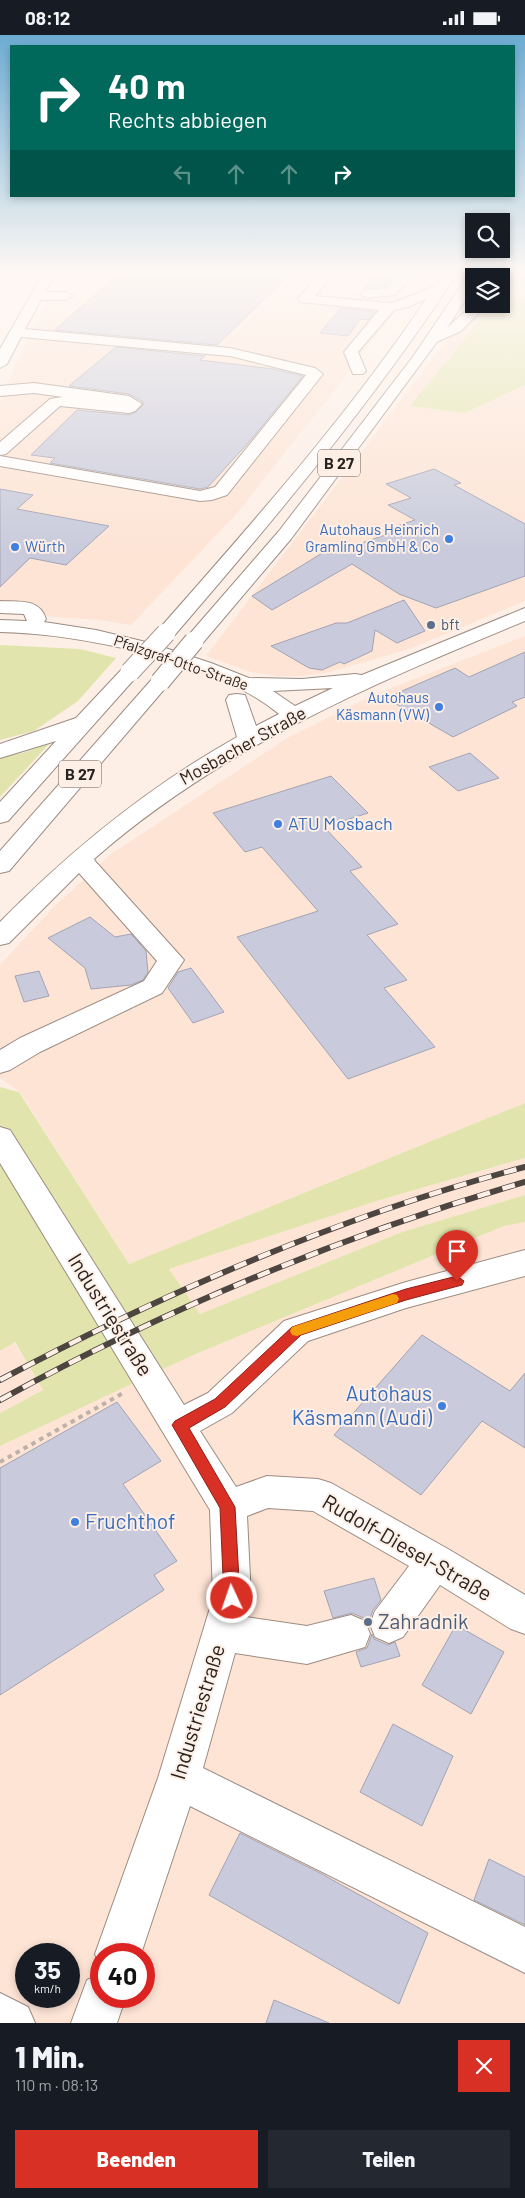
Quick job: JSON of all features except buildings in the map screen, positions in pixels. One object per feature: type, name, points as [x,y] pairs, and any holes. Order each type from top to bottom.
[{"type":"main road","points":[[0,461],[200,496],[212,495],[221,491],[315,374],[292,367]]},
{"type":"main road","points":[[356,367],[369,389]]},
{"type":"main road","name":"B 27","points":[[0,816],[88,721],[268,516],[385,367]]},
{"type":"main road","name":"B 27","points":[[0,866],[285,535],[411,367]]},
{"type":"main road","points":[[0,391],[34,388],[129,401],[134,404],[129,408],[120,409],[66,401],[56,402],[0,450]]},
{"type":"main road","points":[[0,607],[31,617]]},
{"type":"main road","name":"Mosbacher Straße","points":[[0,937],[81,855],[179,781],[249,739],[286,720],[374,678],[524,611]]},
{"type":"main road","name":"Pfalzgraf-Otto-Straße","points":[[0,626],[31,617],[76,631],[140,645],[241,692],[286,720]]},
{"type":"main road","name":"Pfalzgraf-Otto-Straße","points":[[0,639],[74,643],[117,653],[241,692]]},
{"type":"main road","points":[[249,739],[241,692],[374,678]]},
{"type":"main road","points":[[0,751],[23,745],[88,721]]},
{"type":"main road","points":[[0,1063],[30,1045],[153,987],[171,960],[84,863],[81,855]]},
{"type":"main road","name":"Industriestraße","points":[[0,1137],[180,1425],[228,1507],[232,1598],[179,1778],[122,1943]]},
{"type":"main road","points":[[180,1425],[220,1403],[296,1331],[406,1295],[525,1263]]},
{"type":"main road","name":"Rudolf-Diesel-Straße","points":[[228,1507],[267,1492],[318,1495],[435,1561],[525,1616]]},
{"type":"main road","points":[[389,1624],[435,1561]]},
{"type":"main road","points":[[222,1632],[307,1645],[350,1634]]},
{"type":"main road","points":[[179,1778],[525,1951]]},
{"type":"main road","points":[[94,2023],[99,2008]]},
{"type":"main road","points":[[0,2016],[12,2023]]},
{"type":"path","points":[[0,1462],[149,1378]]},
{"type":"shaded area","points":[[15,367],[353,367],[238,512],[131,625],[99,620],[0,613],[0,402]]},
{"type":"shaded area","points":[[426,367],[472,367],[465,413],[525,385],[525,601],[412,648],[330,672],[302,676],[277,676],[251,672],[206,656]]},
{"type":"shaded area","points":[[525,636],[525,1103],[129,1264],[20,1092],[0,1078],[0,965],[53,908],[111,854],[289,737],[376,694]]},
{"type":"shaded area","points":[[525,1158],[525,1195],[402,1232],[200,1314],[169,1269],[380,1200]]},
{"type":"shaded area","points":[[525,1222],[525,2023],[0,2023],[0,1446],[191,1356],[504,1226]]},
{"type":"shaded area","points":[[14,1342],[43,1390],[0,1413],[0,1351]]},
{"type":"green space","points":[[442,367],[525,367],[525,385],[465,413],[410,406]]},
{"type":"green space","points":[[0,645],[80,649],[116,658],[78,701],[34,731],[0,740]]},
{"type":"green space","points":[[50,743],[0,797],[0,757],[23,753]]},
{"type":"green space","points":[[0,1087],[19,1092],[129,1264],[525,1103],[525,1158],[380,1200],[169,1269],[200,1314],[402,1232],[525,1195],[525,1222],[504,1226],[191,1356],[0,1446],[0,1413],[43,1390],[15,1342],[0,1351]]},
{"type":"railway","points":[[0,1380],[126,1316],[322,1232],[457,1186],[525,1167]]},
{"type":"railway","points":[[0,1400],[126,1335],[256,1277],[390,1226],[525,1182]]},
{"type":"slow traffic","points":[[297,1331],[393,1299]]},
{"type":"place","name":"Autohaus Heinrich Gramling GmbH & Co","points":[[449,539]]},
{"type":"place","name":"Würth","points":[[15,547]]},
{"type":"place","name":"bft","points":[[431,625]]},
{"type":"place","name":"Autohaus Käsmann (VW)","points":[[439,707]]},
{"type":"place","name":"ATU Mosbach","points":[[278,824]]},
{"type":"place","name":"Autohaus Käsmann (Audi)","points":[[442,1406]]},
{"type":"place","name":"Fruchthof","points":[[75,1522]]},
{"type":"place","name":"Zahradnik","points":[[368,1622]]},
{"type":"route","points":[[232,1598],[228,1507],[180,1425],[220,1403],[296,1331],[406,1295],[457,1281]]}]
